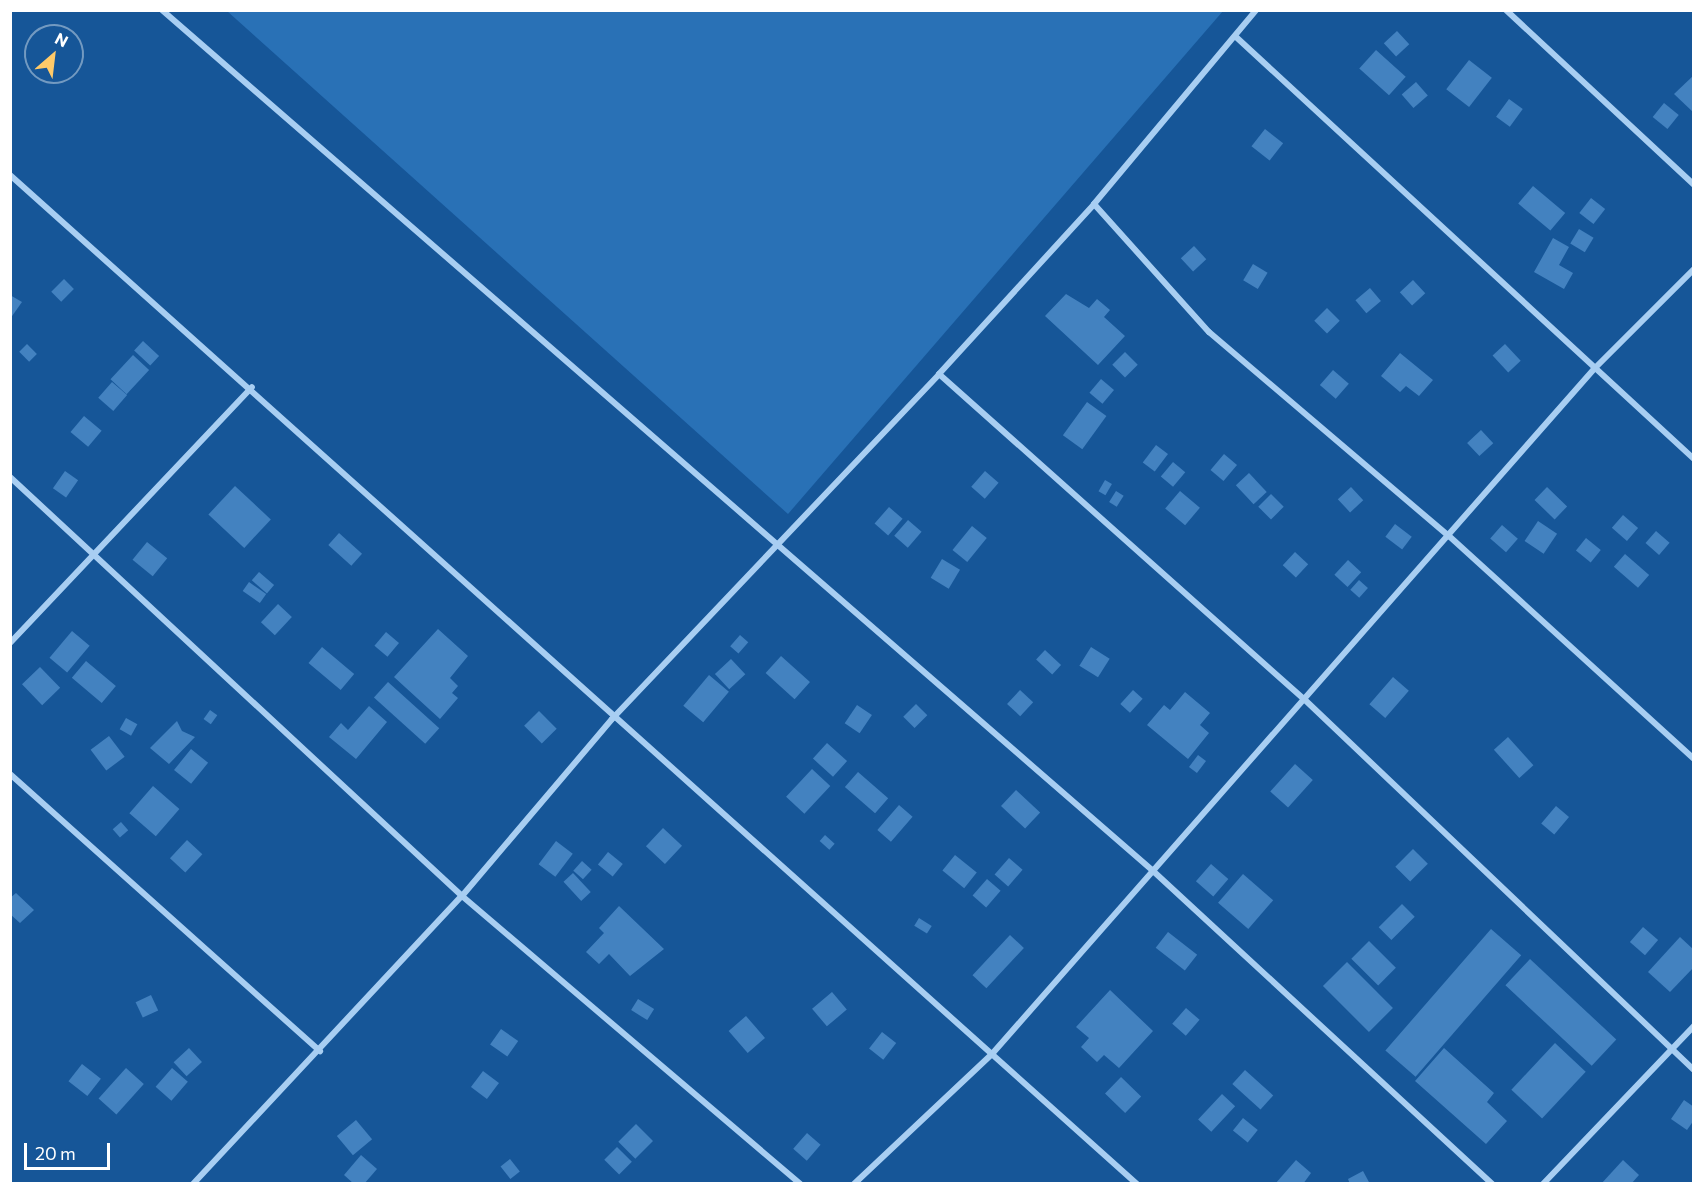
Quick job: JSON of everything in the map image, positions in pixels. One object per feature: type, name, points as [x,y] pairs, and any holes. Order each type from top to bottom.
[{"type":"street","points":[[162,10],[777,549],[1152,870],[1492,1184]]},
{"type":"street","points":[[194,1184],[462,896],[612,718],[777,549],[1094,204],[1256,10]]},
{"type":"street","points":[[1506,10],[1694,185]]},
{"type":"street","points":[[1235,36],[1694,459]]},
{"type":"street","points":[[10,175],[252,387],[612,718],[1137,1184]]},
{"type":"street","points":[[1094,204],[1209,332],[1449,536],[1694,759]]},
{"type":"street","points":[[854,1184],[992,1054],[1594,369],[1694,269]]},
{"type":"street","points":[[939,374],[1304,699],[1694,1070]]},
{"type":"street","points":[[10,642],[252,387]]},
{"type":"street","points":[[10,477],[94,551],[462,896],[800,1184]]},
{"type":"street","points":[[10,774],[320,1051]]},
{"type":"street","points":[[1543,1184],[1694,1026]]},
{"type":"shaded area","points":[[227,11],[1223,11],[788,514]]},
{"type":"building","points":[[1397,31],[1409,44],[1396,56],[1384,43]]},
{"type":"building","points":[[1376,50],[1406,77],[1389,95],[1359,69]]},
{"type":"building","points":[[1469,60],[1492,78],[1469,107],[1446,89]]},
{"type":"building","points":[[1694,75],[1694,113],[1674,94]]},
{"type":"building","points":[[1416,82],[1428,96],[1413,108],[1402,94]]},
{"type":"building","points":[[1509,99],[1523,109],[1510,127],[1496,117]]},
{"type":"building","points":[[1664,103],[1679,115],[1667,129],[1653,117]]},
{"type":"building","points":[[1265,129],[1283,143],[1270,160],[1251,146]]},
{"type":"building","points":[[1533,186],[1565,213],[1550,231],[1518,204]]},
{"type":"building","points":[[1591,198],[1605,209],[1593,224],[1579,213]]},
{"type":"building","points":[[1579,229],[1594,238],[1585,252],[1570,244]]},
{"type":"building","points":[[1553,238],[1569,247],[1559,265],[1573,273],[1564,289],[1534,272]]},
{"type":"building","points":[[1194,246],[1206,259],[1193,271],[1181,258]]},
{"type":"building","points":[[1253,264],[1268,273],[1258,289],[1243,280]]},
{"type":"building","points":[[64,279],[74,289],[61,302],[51,292]]},
{"type":"building","points":[[1413,280],[1425,293],[1412,305],[1400,292]]},
{"type":"building","points":[[1370,288],[1381,301],[1366,313],[1355,300]]},
{"type":"building","points":[[1066,294],[1089,308],[1097,299],[1110,310],[1104,317],[1125,336],[1098,365],[1045,316]]},
{"type":"building","points":[[10,295],[22,302],[10,319]]},
{"type":"building","points":[[1327,308],[1340,321],[1327,333],[1314,321]]},
{"type":"building","points":[[143,341],[159,356],[150,366],[134,351]]},
{"type":"building","points":[[27,344],[37,354],[29,362],[19,352]]},
{"type":"building","points":[[1505,344],[1521,361],[1508,372],[1493,356]]},
{"type":"building","points":[[1125,352],[1138,365],[1125,377],[1112,365]]},
{"type":"building","points":[[1400,353],[1433,380],[1419,396],[1406,386],[1400,392],[1381,376]]},
{"type":"building","points":[[133,355],[149,370],[127,394],[110,379]]},
{"type":"building","points":[[1333,370],[1349,384],[1336,399],[1320,385]]},
{"type":"building","points":[[1101,379],[1114,390],[1102,404],[1089,393]]},
{"type":"building","points":[[112,382],[127,395],[113,411],[98,398]]},
{"type":"building","points":[[1087,402],[1106,416],[1082,449],[1063,435]]},
{"type":"building","points":[[84,416],[102,431],[88,447],[71,432]]},
{"type":"building","points":[[1481,430],[1493,443],[1479,456],[1467,443]]},
{"type":"building","points":[[1156,445],[1168,454],[1155,472],[1143,463]]},
{"type":"building","points":[[1224,454],[1237,465],[1224,481],[1211,470]]},
{"type":"building","points":[[1173,462],[1185,472],[1173,487],[1161,477]]},
{"type":"building","points":[[65,471],[78,480],[66,497],[53,488]]},
{"type":"building","points":[[985,471],[999,483],[985,499],[971,487]]},
{"type":"building","points":[[1249,473],[1267,492],[1254,504],[1236,485]]},
{"type":"building","points":[[1105,480],[1112,484],[1105,495],[1098,491]]},
{"type":"building","points":[[235,486],[271,519],[244,548],[208,515]]},
{"type":"building","points":[[1351,487],[1363,500],[1350,512],[1338,499]]},
{"type":"building","points":[[1547,487],[1567,506],[1555,519],[1534,500]]},
{"type":"building","points":[[1116,491],[1124,496],[1117,507],[1109,502]]},
{"type":"building","points":[[1180,491],[1200,508],[1185,525],[1165,509]]},
{"type":"building","points":[[1271,494],[1284,507],[1271,519],[1258,507]]},
{"type":"building","points":[[889,507],[903,519],[888,535],[875,524]]},
{"type":"building","points":[[1623,515],[1638,528],[1627,541],[1612,528]]},
{"type":"building","points":[[908,520],[922,532],[908,548],[894,536]]},
{"type":"building","points":[[1538,521],[1557,534],[1544,554],[1525,541]]},
{"type":"building","points":[[1395,524],[1412,537],[1402,549],[1385,537]]},
{"type":"building","points":[[1502,525],[1518,539],[1506,552],[1490,539]]},
{"type":"building","points":[[972,526],[987,538],[967,562],[952,550]]},
{"type":"building","points":[[1656,531],[1670,543],[1659,555],[1646,543]]},
{"type":"building","points":[[339,533],[362,554],[351,566],[328,545]]},
{"type":"building","points":[[1586,538],[1601,550],[1591,562],[1576,550]]},
{"type":"building","points":[[147,542],[167,558],[153,576],[133,560]]},
{"type":"building","points":[[1295,552],[1308,564],[1296,577],[1283,565]]},
{"type":"building","points":[[1625,554],[1649,575],[1638,588],[1614,567]]},
{"type":"building","points":[[942,559],[960,570],[949,589],[931,578]]},
{"type":"building","points":[[1348,560],[1361,572],[1348,587],[1334,575]]},
{"type":"building","points":[[259,572],[274,585],[267,593],[252,580]]},
{"type":"building","points":[[1359,580],[1368,588],[1359,598],[1350,590]]},
{"type":"building","points":[[249,582],[266,594],[260,603],[243,591]]},
{"type":"building","points":[[278,604],[292,617],[275,635],[261,622]]},
{"type":"building","points":[[438,629],[468,656],[450,678],[458,686],[452,693],[458,698],[440,719],[394,677]]},
{"type":"building","points":[[72,631],[90,646],[67,673],[50,658]]},
{"type":"building","points":[[386,632],[399,643],[387,657],[374,646]]},
{"type":"building","points":[[740,635],[748,642],[738,654],[730,646]]},
{"type":"building","points":[[322,647],[354,674],[341,690],[309,663]]},
{"type":"building","points":[[1091,647],[1110,659],[1098,677],[1079,666]]},
{"type":"building","points":[[1045,650],[1061,665],[1052,675],[1036,660]]},
{"type":"building","points":[[781,656],[810,682],[795,699],[766,673]]},
{"type":"building","points":[[731,659],[745,674],[729,689],[715,674]]},
{"type":"building","points":[[86,661],[116,686],[102,703],[72,678]]},
{"type":"building","points":[[40,667],[60,688],[42,705],[22,684]]},
{"type":"building","points":[[709,675],[729,692],[703,722],[683,706]]},
{"type":"building","points":[[1393,677],[1409,691],[1385,718],[1369,704]]},
{"type":"building","points":[[388,682],[439,728],[425,744],[374,698]]},
{"type":"building","points":[[1020,690],[1033,702],[1020,716],[1007,704]]},
{"type":"building","points":[[1133,690],[1143,699],[1130,713],[1120,704]]},
{"type":"building","points":[[1185,692],[1210,713],[1200,725],[1209,733],[1188,759],[1147,725],[1164,705],[1170,710]]},
{"type":"building","points":[[916,704],[927,715],[915,728],[903,717]]},
{"type":"building","points":[[857,705],[872,715],[860,733],[845,723]]},
{"type":"building","points":[[369,706],[387,722],[356,759],[329,737],[341,723],[348,730]]},
{"type":"building","points":[[210,710],[217,715],[211,724],[204,719]]},
{"type":"building","points":[[539,711],[557,729],[542,744],[524,726]]},
{"type":"building","points":[[126,718],[137,724],[131,736],[120,729]]},
{"type":"building","points":[[177,721],[182,731],[195,737],[169,764],[150,748]]},
{"type":"building","points":[[109,736],[125,757],[106,771],[91,750]]},
{"type":"building","points":[[1508,737],[1533,765],[1519,778],[1494,750]]},
{"type":"building","points":[[827,743],[847,761],[833,777],[813,759]]},
{"type":"building","points":[[191,749],[208,763],[191,784],[174,770]]},
{"type":"building","points":[[1198,755],[1206,761],[1197,773],[1189,767]]},
{"type":"building","points":[[1295,764],[1313,780],[1288,808],[1270,791]]},
{"type":"building","points":[[812,769],[830,786],[804,814],[786,797]]},
{"type":"building","points":[[858,772],[888,798],[875,813],[845,787]]},
{"type":"building","points":[[153,786],[179,809],[156,836],[129,813]]},
{"type":"building","points":[[1016,790],[1040,813],[1025,829],[1001,806]]},
{"type":"building","points":[[899,805],[913,817],[891,842],[877,830]]},
{"type":"building","points":[[1556,806],[1569,817],[1554,835],[1541,824]]},
{"type":"building","points":[[121,822],[128,830],[120,838],[113,829]]},
{"type":"building","points":[[663,828],[682,846],[665,864],[646,846]]},
{"type":"building","points":[[825,835],[835,844],[829,850],[820,841]]},
{"type":"building","points":[[187,840],[202,854],[185,873],[170,858]]},
{"type":"building","points":[[556,841],[573,854],[555,877],[539,864]]},
{"type":"building","points":[[1413,849],[1428,864],[1410,882],[1395,867]]},
{"type":"building","points":[[608,852],[623,864],[613,876],[598,864]]},
{"type":"building","points":[[955,855],[977,873],[964,888],[942,871]]},
{"type":"building","points":[[1009,858],[1023,870],[1008,886],[995,875]]},
{"type":"building","points":[[582,861],[592,870],[583,879],[573,871]]},
{"type":"building","points":[[1211,864],[1228,879],[1213,896],[1196,881]]},
{"type":"building","points":[[573,873],[591,892],[581,901],[563,882]]},
{"type":"building","points":[[1243,874],[1273,900],[1248,929],[1218,903]]},
{"type":"building","points":[[987,879],[1001,891],[986,907],[973,896]]},
{"type":"building","points":[[16,893],[34,910],[20,923],[10,914],[10,898]]},
{"type":"building","points":[[1402,904],[1415,917],[1391,940],[1379,927]]},
{"type":"building","points":[[619,906],[664,949],[630,976],[609,954],[599,964],[586,952],[604,933],[599,928]]},
{"type":"building","points":[[919,918],[932,926],[927,934],[914,926]]},
{"type":"building","points":[[1643,927],[1658,940],[1645,955],[1630,942]]},
{"type":"building","points":[[1491,929],[1521,955],[1416,1077],[1385,1051]]},
{"type":"building","points":[[1168,932],[1197,955],[1185,971],[1156,948]]},
{"type":"building","points":[[1010,935],[1024,948],[986,988],[972,975]]},
{"type":"building","points":[[1680,937],[1694,950],[1694,967],[1670,992],[1648,972]]},
{"type":"building","points":[[1369,941],[1396,968],[1378,986],[1351,959]]},
{"type":"building","points":[[1530,959],[1616,1039],[1592,1066],[1505,985]]},
{"type":"building","points":[[1347,962],[1393,1008],[1369,1032],[1323,986]]},
{"type":"building","points":[[1110,990],[1153,1031],[1119,1068],[1104,1055],[1097,1062],[1081,1047],[1089,1038],[1076,1027]]},
{"type":"building","points":[[832,992],[847,1010],[827,1026],[812,1009]]},
{"type":"building","points":[[151,995],[158,1010],[143,1018],[136,1002]]},
{"type":"building","points":[[638,999],[654,1009],[647,1020],[631,1010]]},
{"type":"building","points":[[1186,1008],[1200,1020],[1186,1036],[1172,1024]]},
{"type":"building","points":[[746,1016],[765,1038],[748,1053],[729,1031]]},
{"type":"building","points":[[501,1029],[518,1041],[507,1057],[490,1045]]},
{"type":"building","points":[[882,1032],[896,1043],[883,1060],[869,1049]]},
{"type":"building","points":[[1555,1043],[1586,1072],[1542,1118],[1511,1090]]},
{"type":"building","points":[[189,1048],[202,1062],[187,1076],[174,1062]]},
{"type":"building","points":[[1444,1048],[1494,1093],[1487,1102],[1507,1121],[1486,1144],[1415,1081]]},
{"type":"building","points":[[82,1064],[101,1079],[87,1096],[68,1081]]},
{"type":"building","points":[[126,1068],[144,1084],[116,1115],[99,1098]]},
{"type":"building","points":[[172,1068],[188,1082],[171,1101],[156,1087]]},
{"type":"building","points":[[1245,1070],[1273,1095],[1261,1110],[1232,1084]]},
{"type":"building","points":[[483,1071],[499,1083],[487,1099],[471,1087]]},
{"type":"building","points":[[1121,1077],[1141,1096],[1125,1113],[1105,1094]]},
{"type":"building","points":[[1222,1094],[1235,1106],[1211,1132],[1198,1120]]},
{"type":"building","points":[[1684,1100],[1694,1107],[1694,1120],[1687,1130],[1671,1119]]},
{"type":"building","points":[[1243,1118],[1258,1130],[1248,1142],[1233,1130]]},
{"type":"building","points":[[356,1120],[372,1139],[353,1155],[337,1136]]},
{"type":"building","points":[[636,1124],[653,1141],[635,1159],[618,1142]]},
{"type":"building","points":[[807,1133],[821,1145],[807,1161],[793,1149]]},
{"type":"building","points":[[617,1147],[632,1162],[619,1175],[604,1160]]},
{"type":"building","points":[[361,1155],[377,1169],[364,1184],[354,1184],[344,1175]]},
{"type":"building","points":[[510,1159],[520,1172],[510,1179],[501,1166]]},
{"type":"building","points":[[1296,1160],[1311,1173],[1303,1184],[1275,1184]]},
{"type":"building","points":[[1623,1160],[1639,1175],[1631,1184],[1601,1184]]},
{"type":"building","points":[[1363,1171],[1370,1184],[1350,1184],[1348,1179]]}]
